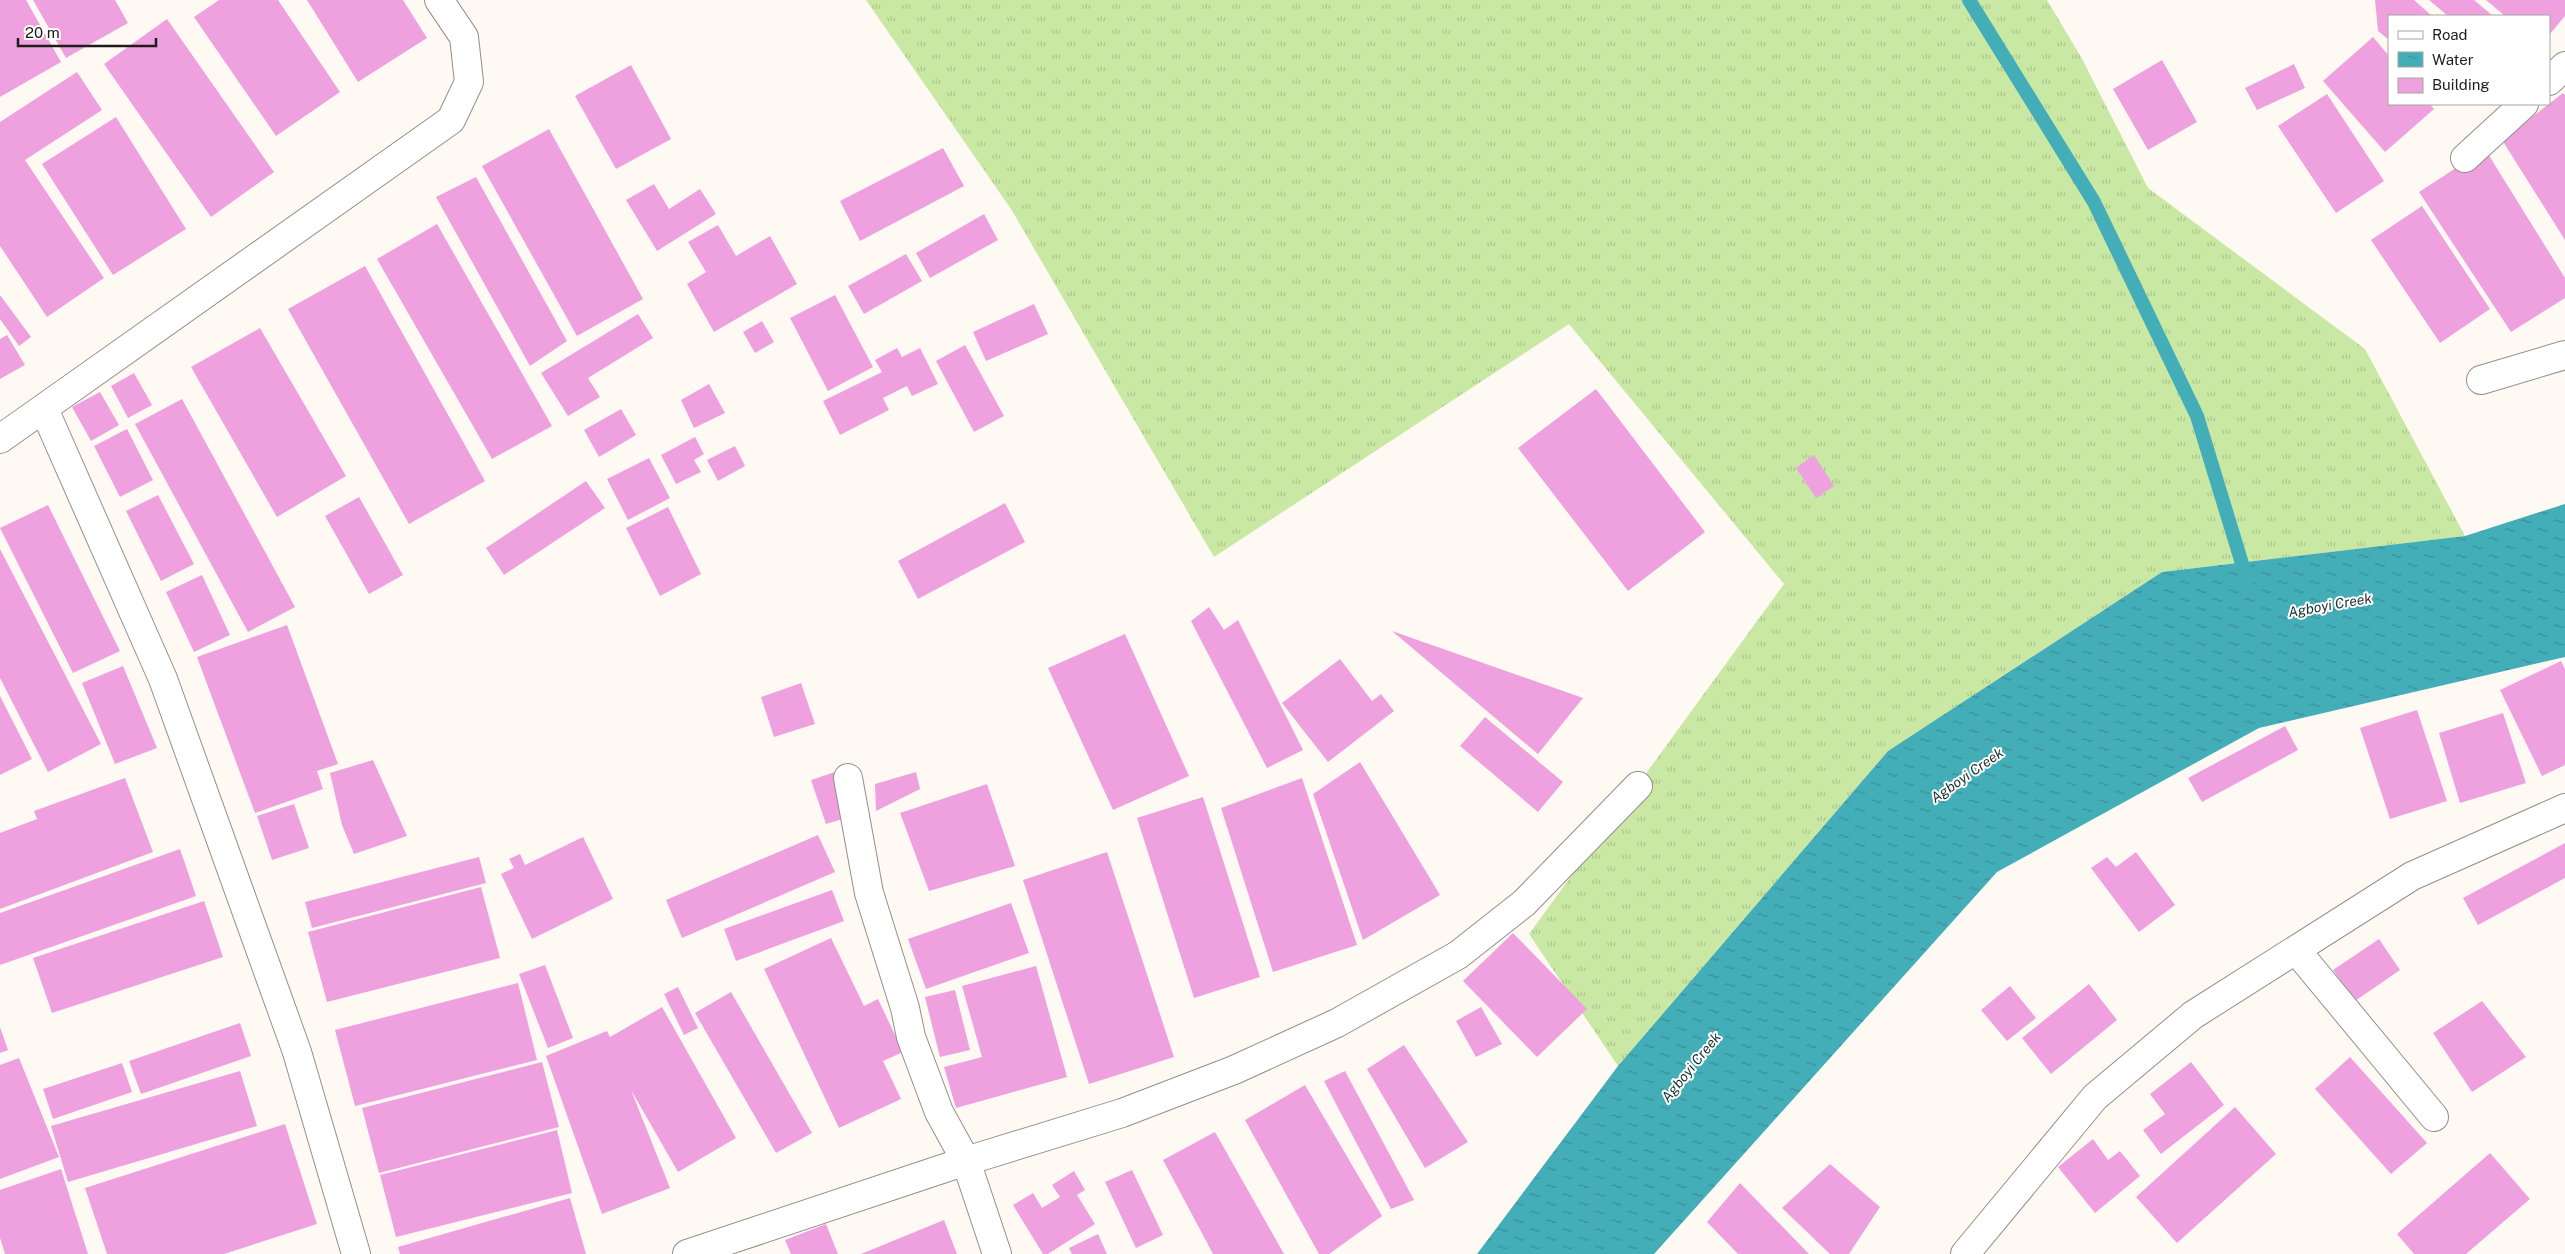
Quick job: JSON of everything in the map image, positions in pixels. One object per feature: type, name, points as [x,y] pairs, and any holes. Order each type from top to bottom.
[{"type":"street","points":[[0,439],[450,120],[469,82],[464,37],[439,0]]},
{"type":"street","points":[[2550,80],[2565,66]]},
{"type":"street","points":[[2465,158],[2523,105]]},
{"type":"street","points":[[2481,380],[2565,355]]},
{"type":"street","points":[[44,409],[163,679],[297,1052],[356,1254]]},
{"type":"street","points":[[848,778],[869,893],[906,1008],[912,1037],[939,1112],[966,1161],[997,1254]]},
{"type":"street","points":[[687,1254],[966,1161],[1122,1113],[1234,1070],[1336,1023],[1450,960],[1524,903],[1638,786]]},
{"type":"street","points":[[1965,1254],[2096,1097],[2193,1015],[2412,876],[2565,808]]},
{"type":"street","points":[[2296,950],[2434,1117]]},
{"type":"green space","points":[[866,0],[2047,0],[2081,57],[2148,188],[2365,349],[2465,536],[2162,572],[1888,751],[1618,1066],[1529,934],[1784,584],[1569,324],[1214,557],[1011,209]]},
{"type":"water","name":"Agboyi Creek","points":[[2565,504],[2565,657],[2259,728],[1997,872],[1654,1254],[1477,1254],[1618,1066],[1888,751],[2162,572],[2465,536]]},
{"type":"building","points":[[0,0],[26,0],[61,62],[0,97]]},
{"type":"building","points":[[33,0],[115,0],[128,23],[66,58]]},
{"type":"building","points":[[219,0],[278,0],[340,92],[276,136],[194,17]]},
{"type":"building","points":[[307,0],[403,0],[427,38],[358,82]]},
{"type":"building","points":[[2375,0],[2414,0],[2431,15],[2388,15],[2388,39],[2378,31]]},
{"type":"building","points":[[2429,0],[2474,0],[2492,15],[2447,15]]},
{"type":"building","points":[[2486,0],[2565,0],[2565,16],[2550,34],[2550,15],[2504,15]]},
{"type":"building","points":[[167,19],[274,172],[211,217],[104,64]]},
{"type":"building","points":[[2373,37],[2388,55],[2388,105],[2431,105],[2434,109],[2385,152],[2323,81]]},
{"type":"building","points":[[2162,60],[2197,122],[2148,150],[2113,89]]},
{"type":"building","points":[[2294,64],[2305,88],[2257,110],[2245,88]]},
{"type":"building","points":[[631,65],[671,139],[616,169],[575,96]]},
{"type":"building","points":[[77,72],[102,110],[25,160],[104,278],[47,317],[0,246],[0,122]]},
{"type":"building","points":[[2563,93],[2565,95],[2565,240],[2502,140],[2547,105],[2550,105]]},
{"type":"building","points":[[2327,94],[2384,181],[2336,213],[2278,126]]},
{"type":"building","points":[[116,117],[186,229],[113,275],[42,164]]},
{"type":"building","points":[[549,129],[643,299],[577,336],[482,166]]},
{"type":"building","points":[[943,148],[964,186],[860,241],[840,201]]},
{"type":"building","points":[[2485,149],[2565,278],[2565,298],[2511,332],[2419,192]]},
{"type":"building","points":[[476,177],[567,341],[530,366],[436,197]]},
{"type":"building","points":[[654,184],[669,209],[700,189],[716,214],[657,251],[626,200]]},
{"type":"building","points":[[2422,206],[2490,309],[2440,343],[2371,240]]},
{"type":"building","points":[[984,214],[998,240],[930,278],[916,253]]},
{"type":"building","points":[[437,224],[552,426],[492,459],[377,259]]},
{"type":"building","points":[[718,225],[736,256],[770,236],[797,284],[714,332],[687,284],[706,272],[688,242]]},
{"type":"building","points":[[906,254],[922,281],[864,314],[848,286]]},
{"type":"building","points":[[365,266],[485,481],[409,524],[288,309]]},
{"type":"building","points":[[0,295],[31,337],[19,346],[0,319]]},
{"type":"building","points":[[835,295],[873,367],[828,391],[790,318]]},
{"type":"building","points":[[1034,304],[1048,334],[986,361],[973,332]]},
{"type":"building","points":[[638,314],[653,338],[588,378],[600,397],[568,416],[541,373]]},
{"type":"building","points":[[762,321],[774,342],[755,353],[743,332]]},
{"type":"building","points":[[260,328],[346,476],[277,517],[191,367]]},
{"type":"building","points":[[7,335],[25,365],[0,379],[0,339]]},
{"type":"building","points":[[965,345],[1004,416],[974,432],[936,361]]},
{"type":"building","points":[[897,348],[902,357],[920,348],[938,384],[912,396],[907,386],[883,398],[889,410],[840,435],[823,401],[882,372],[875,360]]},
{"type":"building","points":[[134,373],[152,405],[128,418],[111,386]]},
{"type":"building","points":[[709,384],[725,413],[694,428],[681,400]]},
{"type":"building","points":[[1596,389],[1705,532],[1628,591],[1518,448]]},
{"type":"building","points":[[100,392],[119,425],[91,441],[72,407]]},
{"type":"building","points":[[182,399],[295,607],[248,632],[135,424]]},
{"type":"building","points":[[621,409],[636,435],[599,457],[584,430]]},
{"type":"building","points":[[127,429],[153,480],[120,497],[94,446]]},
{"type":"building","points":[[695,437],[704,454],[694,460],[701,472],[676,484],[661,455]]},
{"type":"building","points":[[735,446],[745,466],[718,481],[707,460]]},
{"type":"building","points":[[1814,455],[1834,486],[1816,498],[1796,468]]},
{"type":"building","points":[[649,458],[670,498],[628,520],[607,479]]},
{"type":"building","points":[[586,481],[605,508],[504,575],[486,548]]},
{"type":"building","points":[[158,495],[194,564],[161,581],[126,511]]},
{"type":"building","points":[[359,497],[403,575],[369,594],[325,516]]},
{"type":"building","points":[[1005,503],[1025,542],[918,599],[898,561]]},
{"type":"building","points":[[48,505],[120,651],[73,673],[0,528]]},
{"type":"building","points":[[668,507],[701,574],[660,596],[626,528]]},
{"type":"building","points":[[0,549],[101,744],[48,772],[0,678]]},
{"type":"building","points":[[202,575],[230,635],[194,652],[166,592]]},
{"type":"building","points":[[1209,607],[1224,630],[1238,620],[1303,750],[1267,768],[1191,621]]},
{"type":"building","points":[[287,625],[338,764],[317,771],[323,789],[255,813],[197,657]]},
{"type":"building","points":[[1392,631],[1583,698],[1538,754]]},
{"type":"building","points":[[1125,634],[1189,776],[1113,810],[1048,668]]},
{"type":"building","points":[[1340,659],[1372,701],[1381,694],[1394,711],[1328,762],[1282,703]]},
{"type":"building","points":[[2561,661],[2565,669],[2565,765],[2542,776],[2500,690]]},
{"type":"building","points":[[123,666],[157,748],[115,764],[82,683]]},
{"type":"building","points":[[801,683],[815,724],[774,737],[761,697]]},
{"type":"building","points":[[0,696],[32,759],[0,775]]},
{"type":"building","points":[[2417,710],[2447,801],[2390,819],[2360,728]]},
{"type":"building","points":[[2503,713],[2526,783],[2460,803],[2439,733]]},
{"type":"building","points":[[1485,717],[1563,782],[1538,812],[1460,746]]},
{"type":"building","points":[[2285,726],[2298,750],[2202,802],[2188,778]]},
{"type":"building","points":[[373,760],[407,836],[354,854],[342,825],[330,773]]},
{"type":"building","points":[[1360,762],[1440,895],[1363,940],[1313,794]]},
{"type":"building","points":[[835,772],[849,817],[826,824],[811,780]]},
{"type":"building","points":[[916,772],[920,789],[876,811],[875,784]]},
{"type":"building","points":[[125,778],[153,852],[0,909],[0,833],[37,819],[34,811]]},
{"type":"building","points":[[1302,778],[1357,945],[1273,972],[1221,808]]},
{"type":"building","points":[[987,784],[1015,866],[929,891],[900,813]]},
{"type":"building","points":[[1203,797],[1260,977],[1194,998],[1137,818]]},
{"type":"building","points":[[294,804],[309,848],[272,860],[257,816]]},
{"type":"building","points":[[818,835],[835,872],[682,938],[666,900]]},
{"type":"building","points":[[583,837],[613,899],[532,939],[501,874],[514,868],[509,859],[520,854],[525,865]]},
{"type":"building","points":[[2565,843],[2565,878],[2478,925],[2463,898]]},
{"type":"building","points":[[180,849],[196,896],[0,965],[0,913]]},
{"type":"building","points":[[1107,852],[1174,1057],[1089,1084],[1023,880]]},
{"type":"building","points":[[2136,852],[2175,905],[2139,932],[2091,868],[2107,857],[2116,867]]},
{"type":"building","points":[[479,857],[486,883],[312,928],[305,902]]},
{"type":"building","points":[[481,887],[500,958],[327,1002],[308,932]]},
{"type":"building","points":[[832,890],[844,921],[736,961],[724,929]]},
{"type":"building","points":[[204,901],[223,957],[52,1013],[33,958]]},
{"type":"building","points":[[1011,903],[1029,953],[926,989],[908,939]]},
{"type":"building","points":[[1513,933],[1587,1009],[1537,1057],[1463,981]]},
{"type":"building","points":[[831,938],[864,1006],[878,999],[903,1052],[883,1061],[901,1099],[839,1128],[764,969]]},
{"type":"building","points":[[2379,939],[2400,970],[2355,1001],[2333,970]]},
{"type":"building","points":[[545,965],[573,1038],[548,1048],[519,974]]},
{"type":"building","points":[[1036,966],[1067,1077],[956,1108],[944,1067],[982,1057],[962,986]]},
{"type":"building","points":[[518,983],[537,1060],[355,1106],[335,1030]]},
{"type":"building","points":[[2089,984],[2117,1020],[2051,1074],[2022,1038]]},
{"type":"building","points":[[2010,986],[2036,1018],[2007,1041],[1981,1010]]},
{"type":"building","points":[[678,987],[698,1028],[684,1035],[664,994]]},
{"type":"building","points":[[955,990],[970,1050],[940,1057],[925,997]]},
{"type":"building","points":[[731,992],[812,1133],[776,1153],[695,1013]]},
{"type":"building","points":[[2482,1001],[2526,1057],[2472,1092],[2433,1033]]},
{"type":"building","points":[[662,1007],[736,1138],[678,1172],[631,1090],[670,1188],[602,1214],[546,1056],[607,1031],[610,1037]]},
{"type":"building","points":[[1481,1007],[1502,1044],[1476,1057],[1456,1021]]},
{"type":"building","points":[[240,1023],[251,1056],[141,1094],[129,1061]]},
{"type":"building","points":[[0,1027],[8,1050],[0,1053]]},
{"type":"building","points":[[1404,1045],[1468,1142],[1425,1168],[1367,1069]]},
{"type":"building","points":[[2350,1057],[2427,1143],[2391,1174],[2315,1089]]},
{"type":"building","points":[[19,1058],[59,1157],[0,1179],[0,1065]]},
{"type":"building","points":[[542,1062],[559,1127],[379,1173],[362,1108]]},
{"type":"building","points":[[2191,1062],[2224,1105],[2161,1154],[2143,1130],[2165,1114],[2150,1094]]},
{"type":"building","points":[[122,1063],[132,1092],[53,1119],[43,1089]]},
{"type":"building","points":[[240,1071],[257,1126],[68,1182],[51,1126]]},
{"type":"building","points":[[1345,1071],[1414,1200],[1391,1209],[1324,1081]]},
{"type":"building","points":[[1305,1085],[1382,1216],[1329,1254],[1319,1254],[1245,1120]]},
{"type":"building","points":[[2235,1107],[2276,1154],[2177,1243],[2136,1197]]},
{"type":"building","points":[[285,1124],[317,1224],[224,1254],[107,1254],[85,1188]]},
{"type":"building","points":[[557,1130],[572,1193],[396,1237],[380,1175]]},
{"type":"building","points":[[1215,1132],[1284,1254],[1213,1254],[1163,1160]]},
{"type":"building","points":[[2093,1139],[2108,1160],[2120,1151],[2140,1176],[2095,1213],[2058,1167]]},
{"type":"building","points":[[2490,1153],[2530,1199],[2466,1254],[2414,1254],[2397,1234]]},
{"type":"building","points":[[1830,1164],[1880,1207],[1849,1254],[1830,1254],[1782,1208]]},
{"type":"building","points":[[61,1169],[88,1254],[5,1254],[0,1238],[0,1190]]},
{"type":"building","points":[[1132,1170],[1163,1235],[1136,1248],[1105,1182]]},
{"type":"building","points":[[1074,1171],[1085,1190],[1077,1195],[1095,1224],[1048,1254],[1043,1254],[1013,1205],[1033,1193],[1042,1208],[1060,1197],[1052,1185]]},
{"type":"building","points":[[1740,1183],[1809,1254],[1738,1254],[1707,1222]]},
{"type":"building","points":[[570,1198],[586,1254],[400,1254],[398,1247]]},
{"type":"building","points":[[944,1220],[957,1254],[861,1254]]},
{"type":"building","points":[[826,1224],[838,1254],[791,1254],[785,1240]]},
{"type":"building","points":[[1098,1234],[1107,1254],[1072,1254],[1069,1248]]},
{"type":"waterway","points":[[1969,0],[2094,202],[2197,416],[2247,580]]}]
